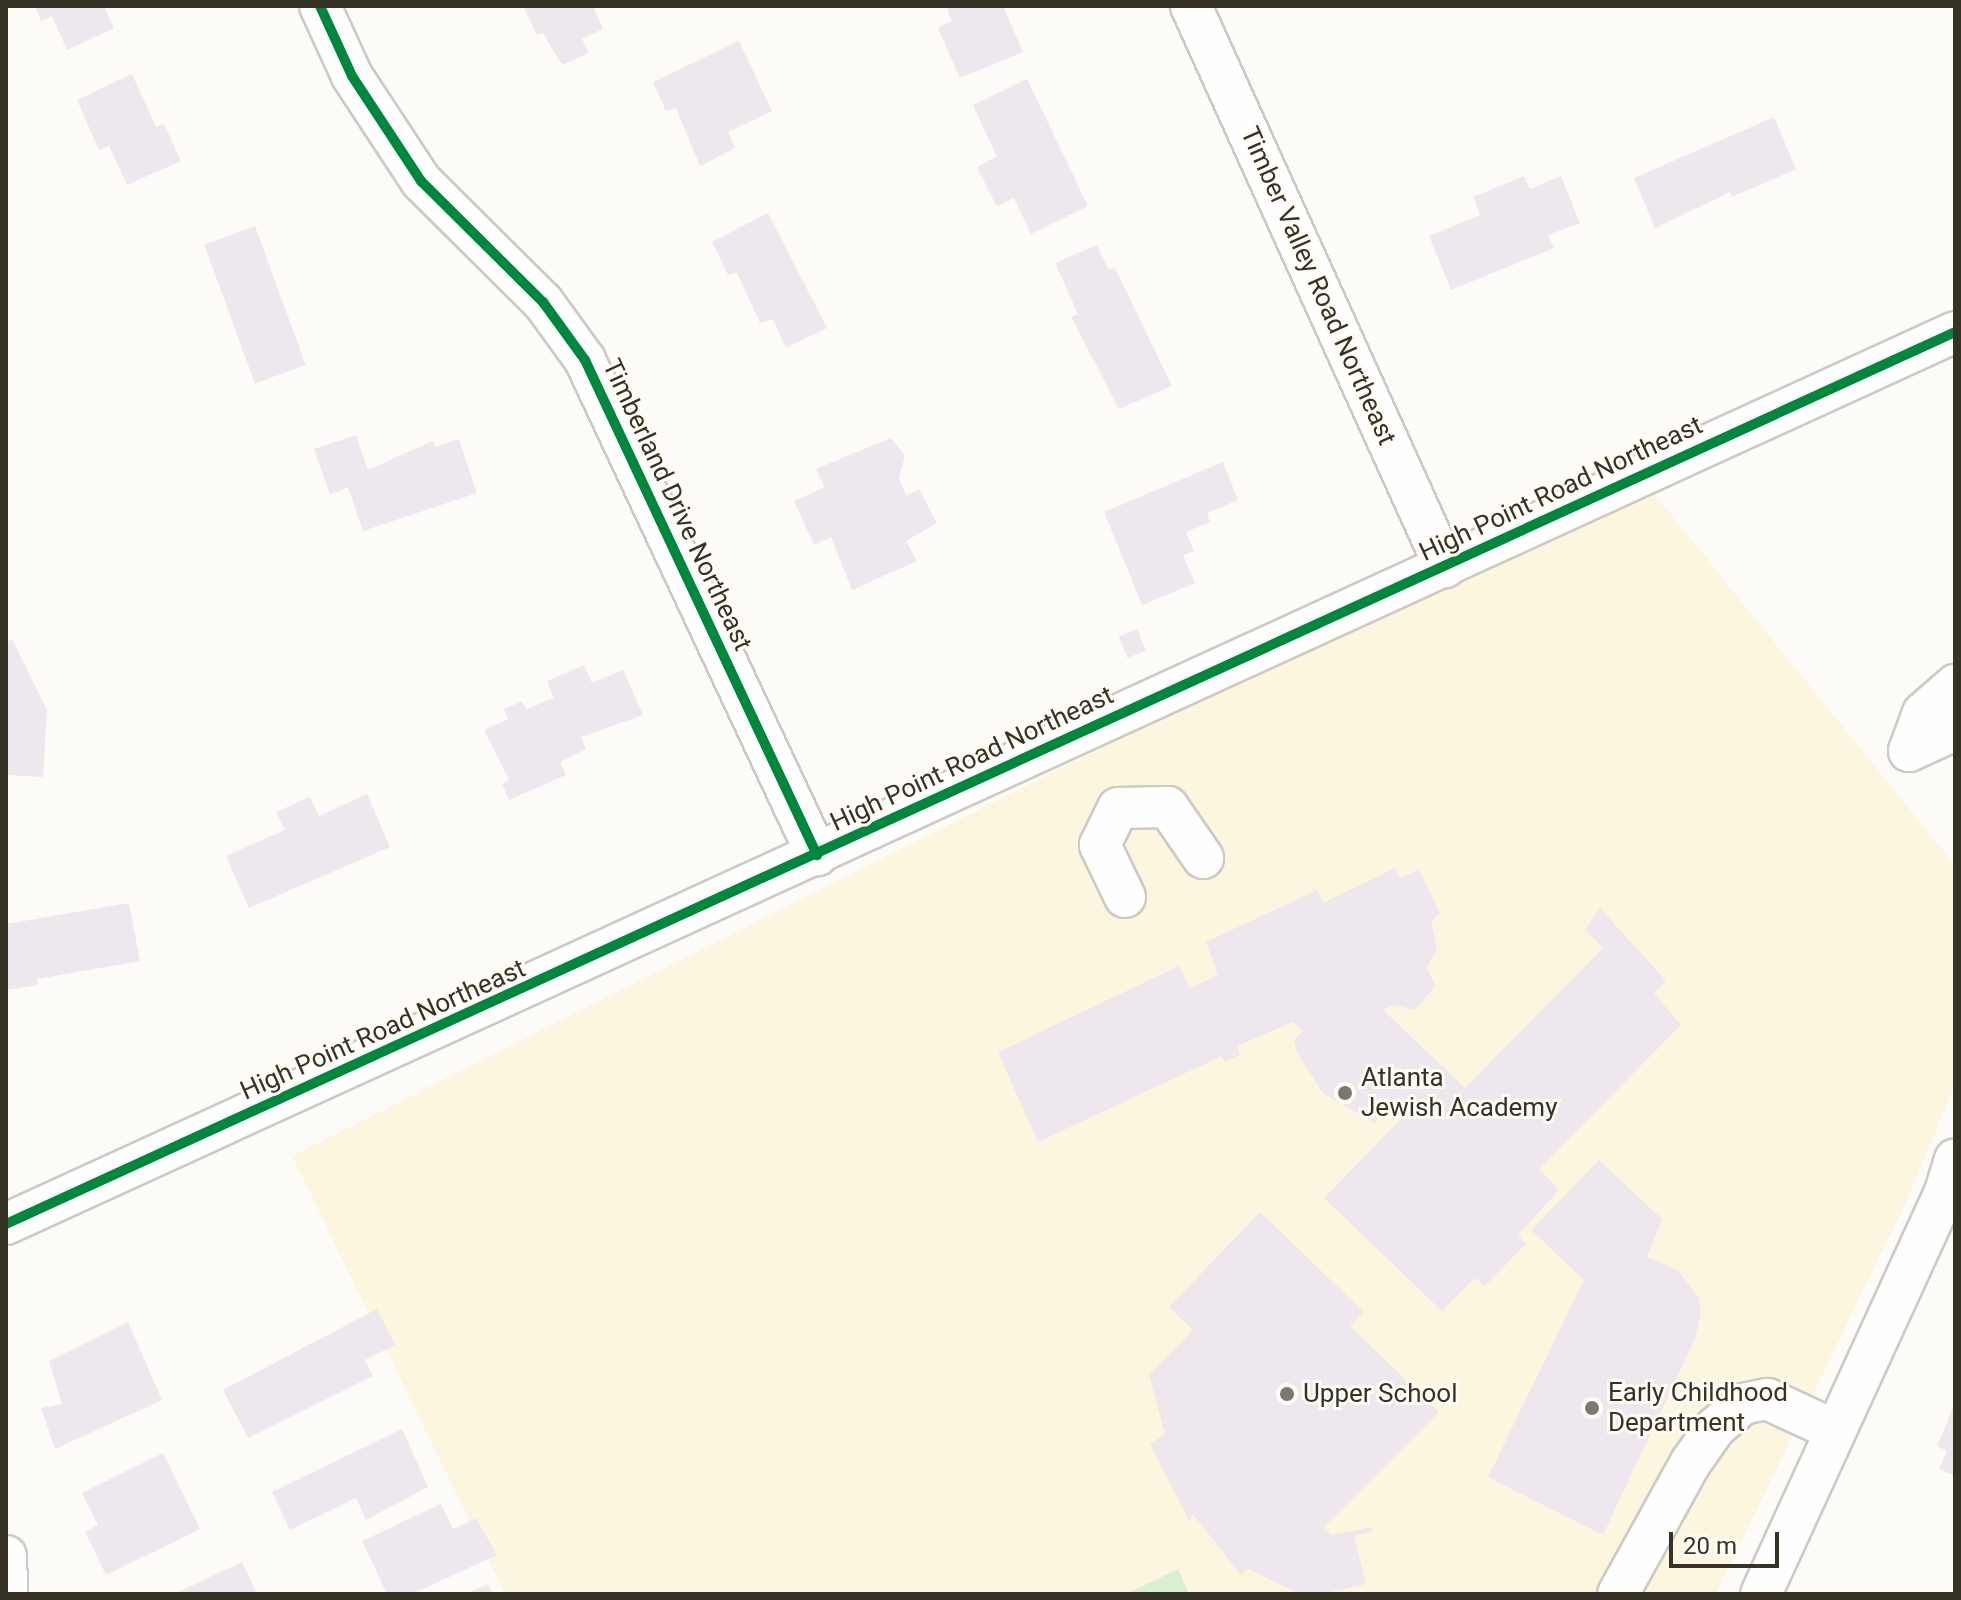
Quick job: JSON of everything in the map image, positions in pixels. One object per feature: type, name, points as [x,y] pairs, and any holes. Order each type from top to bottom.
[{"type":"street","name":"Timberland Drive Northeast","points":[[320,6],[352,76],[421,181],[543,302],[585,360],[817,855]]},
{"type":"street","name":"Timber Valley Road Northeast","points":[[1191,6],[1445,567]]},
{"type":"street","name":"High Point Road Northeast","points":[[6,1224],[1955,332]]},
{"type":"street","points":[[1955,685],[1923,713],[1909,751],[1955,730]]},
{"type":"street","points":[[1125,897],[1100,845],[1118,808],[1168,807],[1203,858]]},
{"type":"street","points":[[1761,1594],[1834,1430],[1952,1183]]},
{"type":"street","points":[[1618,1594],[1691,1462],[1715,1428],[1743,1404],[1767,1399],[1834,1430]]},
{"type":"street","points":[[6,1556],[7,1594]]},
{"type":"shaded area","points":[[1640,476],[1955,865],[1955,1085],[1909,1196],[1716,1594],[505,1594],[292,1156]]},
{"type":"green space","points":[[1178,1569],[1189,1594],[1126,1594]]},
{"type":"building","points":[[35,6],[104,6],[114,28],[67,50],[52,16],[41,21]]},
{"type":"building","points":[[523,6],[593,6],[603,29],[582,39],[589,53],[562,65],[543,33],[537,35]]},
{"type":"building","points":[[946,6],[1003,6],[1023,52],[960,78],[938,28],[952,21]]},
{"type":"building","points":[[739,41],[772,111],[728,132],[735,148],[700,166],[676,108],[666,111],[653,82]]},
{"type":"building","points":[[132,74],[156,127],[164,124],[181,161],[127,185],[109,146],[99,150],[77,100]]},
{"type":"building","points":[[1027,79],[1088,206],[1031,234],[1014,198],[997,207],[977,167],[997,157],[973,105]]},
{"type":"building","points":[[1774,117],[1796,169],[1732,197],[1730,192],[1655,228],[1634,178]]},
{"type":"building","points":[[1524,176],[1530,189],[1561,176],[1580,223],[1548,235],[1554,248],[1451,290],[1429,236],[1480,215],[1473,197]]},
{"type":"building","points":[[768,213],[827,328],[786,348],[773,319],[760,323],[737,273],[728,275],[712,242]]},
{"type":"building","points":[[255,226],[306,365],[255,384],[204,244]]},
{"type":"building","points":[[1097,245],[1108,269],[1115,268],[1172,386],[1119,409],[1071,317],[1078,314],[1055,263]]},
{"type":"building","points":[[356,435],[368,470],[433,441],[435,447],[459,439],[477,493],[363,531],[348,487],[330,495],[314,449]]},
{"type":"building","points":[[891,438],[905,456],[899,478],[906,496],[919,489],[937,523],[906,541],[917,561],[852,590],[831,537],[814,545],[794,501],[825,487],[816,469]]},
{"type":"building","points":[[1223,462],[1238,500],[1207,513],[1210,522],[1186,532],[1194,551],[1183,555],[1195,583],[1142,605],[1104,512]]},
{"type":"building","points":[[1137,629],[1146,650],[1128,658],[1119,637]]},
{"type":"building","points":[[12,639],[47,710],[43,777],[6,775],[6,642]]},
{"type":"building","points":[[584,665],[592,683],[623,670],[643,715],[581,737],[586,749],[560,762],[566,775],[509,800],[502,784],[509,780],[484,730],[508,719],[504,709],[521,702],[527,709],[554,698],[547,681]]},
{"type":"building","points":[[367,794],[390,847],[249,908],[226,856],[285,830],[276,812],[310,797],[319,816]]},
{"type":"building","points":[[1395,868],[1400,878],[1419,870],[1440,914],[1431,921],[1437,948],[1427,968],[1435,986],[1415,1010],[1394,1005],[1383,1010],[1465,1088],[1603,948],[1585,930],[1600,908],[1666,981],[1654,993],[1681,1025],[1539,1169],[1559,1190],[1518,1235],[1526,1244],[1485,1286],[1475,1278],[1442,1311],[1324,1198],[1403,1117],[1389,1106],[1374,1123],[1323,1093],[1297,1053],[1294,1040],[1303,1031],[1293,1022],[1237,1046],[1240,1055],[1225,1062],[1222,1056],[1038,1142],[998,1052],[1179,966],[1190,988],[1218,975],[1206,942],[1317,890],[1323,903]]},
{"type":"building","points":[[129,903],[140,961],[37,979],[38,985],[6,990],[6,924]]},
{"type":"building","name":"Early Childhood Department","points":[[1599,1160],[1662,1219],[1647,1257],[1678,1270],[1698,1297],[1701,1312],[1695,1339],[1603,1535],[1488,1477],[1584,1280],[1531,1230]]},
{"type":"building","name":"Upper School","points":[[1260,1212],[1364,1312],[1350,1326],[1439,1412],[1324,1527],[1332,1535],[1372,1527],[1373,1531],[1354,1536],[1366,1584],[1321,1594],[1299,1594],[1248,1569],[1241,1575],[1192,1513],[1190,1522],[1150,1444],[1165,1434],[1149,1375],[1193,1330],[1169,1307]]},
{"type":"building","points":[[377,1309],[395,1345],[365,1360],[373,1376],[248,1438],[223,1390]]},
{"type":"building","points":[[128,1322],[162,1400],[55,1449],[41,1408],[62,1404],[49,1361]]},
{"type":"building","points":[[1955,1403],[1955,1476],[1939,1469],[1947,1451],[1937,1446]]},
{"type":"building","points":[[402,1429],[428,1487],[366,1520],[356,1498],[290,1530],[272,1492]]},
{"type":"building","points":[[163,1453],[200,1529],[106,1575],[85,1532],[98,1525],[82,1493]]},
{"type":"building","points":[[441,1504],[453,1529],[476,1518],[497,1555],[412,1594],[387,1594],[362,1541]]},
{"type":"building","points":[[242,1562],[257,1594],[174,1594]]},
{"type":"building","points":[[488,1584],[493,1594],[466,1594]]},
{"type":"cycle path","points":[[320,6],[352,76],[421,181],[543,302],[585,360],[817,855]]},
{"type":"cycle path","points":[[6,1224],[1955,332]]},
{"type":"place","name":"Atlanta Jewish Academy","points":[[1345,1093]]},
{"type":"place","name":"Upper School","points":[[1287,1394]]},
{"type":"place","name":"Early Childhood Department","points":[[1592,1408]]}]
